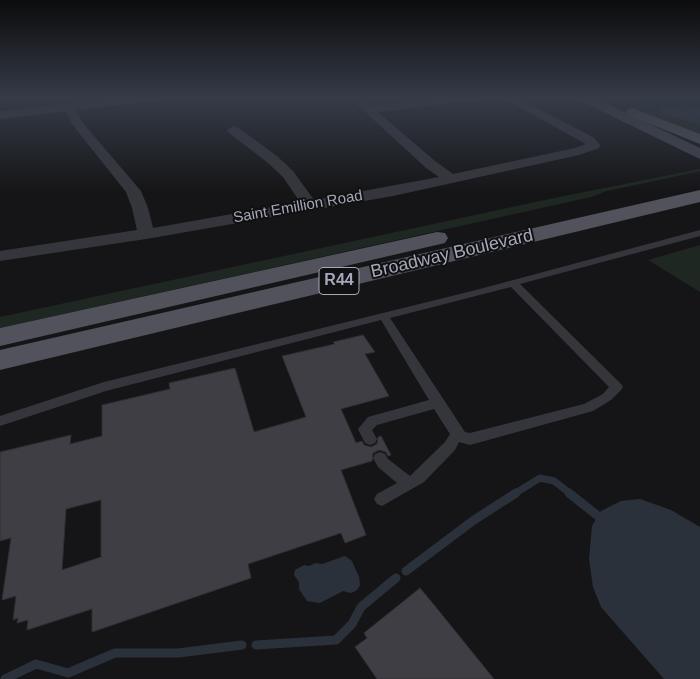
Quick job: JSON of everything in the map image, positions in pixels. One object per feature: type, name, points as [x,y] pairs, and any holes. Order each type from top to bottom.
[{"type":"main road","points":[[648,129],[700,154]]},
{"type":"main road","points":[[667,129],[700,145]]},
{"type":"main road","points":[[674,129],[700,139]]},
{"type":"main road","name":"Broadway Boulevard","points":[[0,337],[700,180]]},
{"type":"main road","name":"Broadway Boulevard","points":[[0,360],[700,196]]},
{"type":"street","points":[[82,129],[133,191],[140,208],[146,234]]},
{"type":"street","points":[[389,129],[430,164],[450,178]]},
{"type":"street","name":"Saint Emillion Road","points":[[0,256],[146,234],[310,206],[579,152],[594,145],[589,140],[568,129]]},
{"type":"street","points":[[232,130],[272,159],[288,174],[310,206]]},
{"type":"lane","points":[[0,421],[104,387],[513,283],[700,233]]},
{"type":"lane","points":[[383,316],[456,434],[461,438],[470,438],[588,408],[607,397],[616,387],[513,283]]},
{"type":"lane","points":[[370,439],[365,429],[373,421],[437,403]]},
{"type":"lane","points":[[382,499],[410,484],[429,469],[450,446],[456,434]]},
{"type":"lane","points":[[380,458],[383,463],[410,484]]},
{"type":"shaded area","points":[[685,129],[700,129],[700,135]]},
{"type":"shaded area","points":[[700,169],[700,171],[607,191],[591,197],[0,328],[0,317],[559,197]]},
{"type":"shaded area","points":[[700,245],[700,292],[648,260]]},
{"type":"shaded area","points":[[640,499],[671,510],[700,527],[700,679],[664,679],[601,607],[593,587],[589,559],[592,526],[601,511],[621,501]]},
{"type":"shaded area","points":[[345,556],[352,561],[359,577],[360,585],[357,590],[351,593],[343,591],[320,603],[307,601],[299,589],[299,582],[294,575],[295,570],[304,565],[322,564]]},
{"type":"building","points":[[363,335],[375,352],[365,354],[389,396],[341,409],[356,443],[362,441],[364,445],[371,447],[377,444],[378,437],[381,436],[391,455],[388,456],[386,452],[379,450],[373,453],[372,461],[341,470],[366,535],[345,543],[341,533],[248,564],[251,578],[92,632],[92,609],[27,630],[28,620],[17,623],[18,618],[13,620],[16,596],[2,600],[11,538],[0,541],[0,452],[71,435],[70,444],[102,436],[102,405],[170,389],[169,383],[235,368],[254,432],[306,417],[282,356],[335,344],[333,342]],"holes":[[[101,500],[101,557],[62,570],[66,509]]]},
{"type":"building","points":[[420,588],[494,679],[377,679],[355,647],[367,638],[364,633]]},
{"type":"waterway","points":[[514,494],[540,478],[554,481],[571,494]]},
{"type":"waterway","points":[[406,571],[474,520],[516,493]]},
{"type":"waterway","points":[[569,493],[598,516]]},
{"type":"waterway","points":[[256,645],[336,640],[352,624],[361,607],[396,578]]},
{"type":"waterway","points":[[5,679],[36,664],[68,673],[115,653],[178,653],[242,645]]}]
